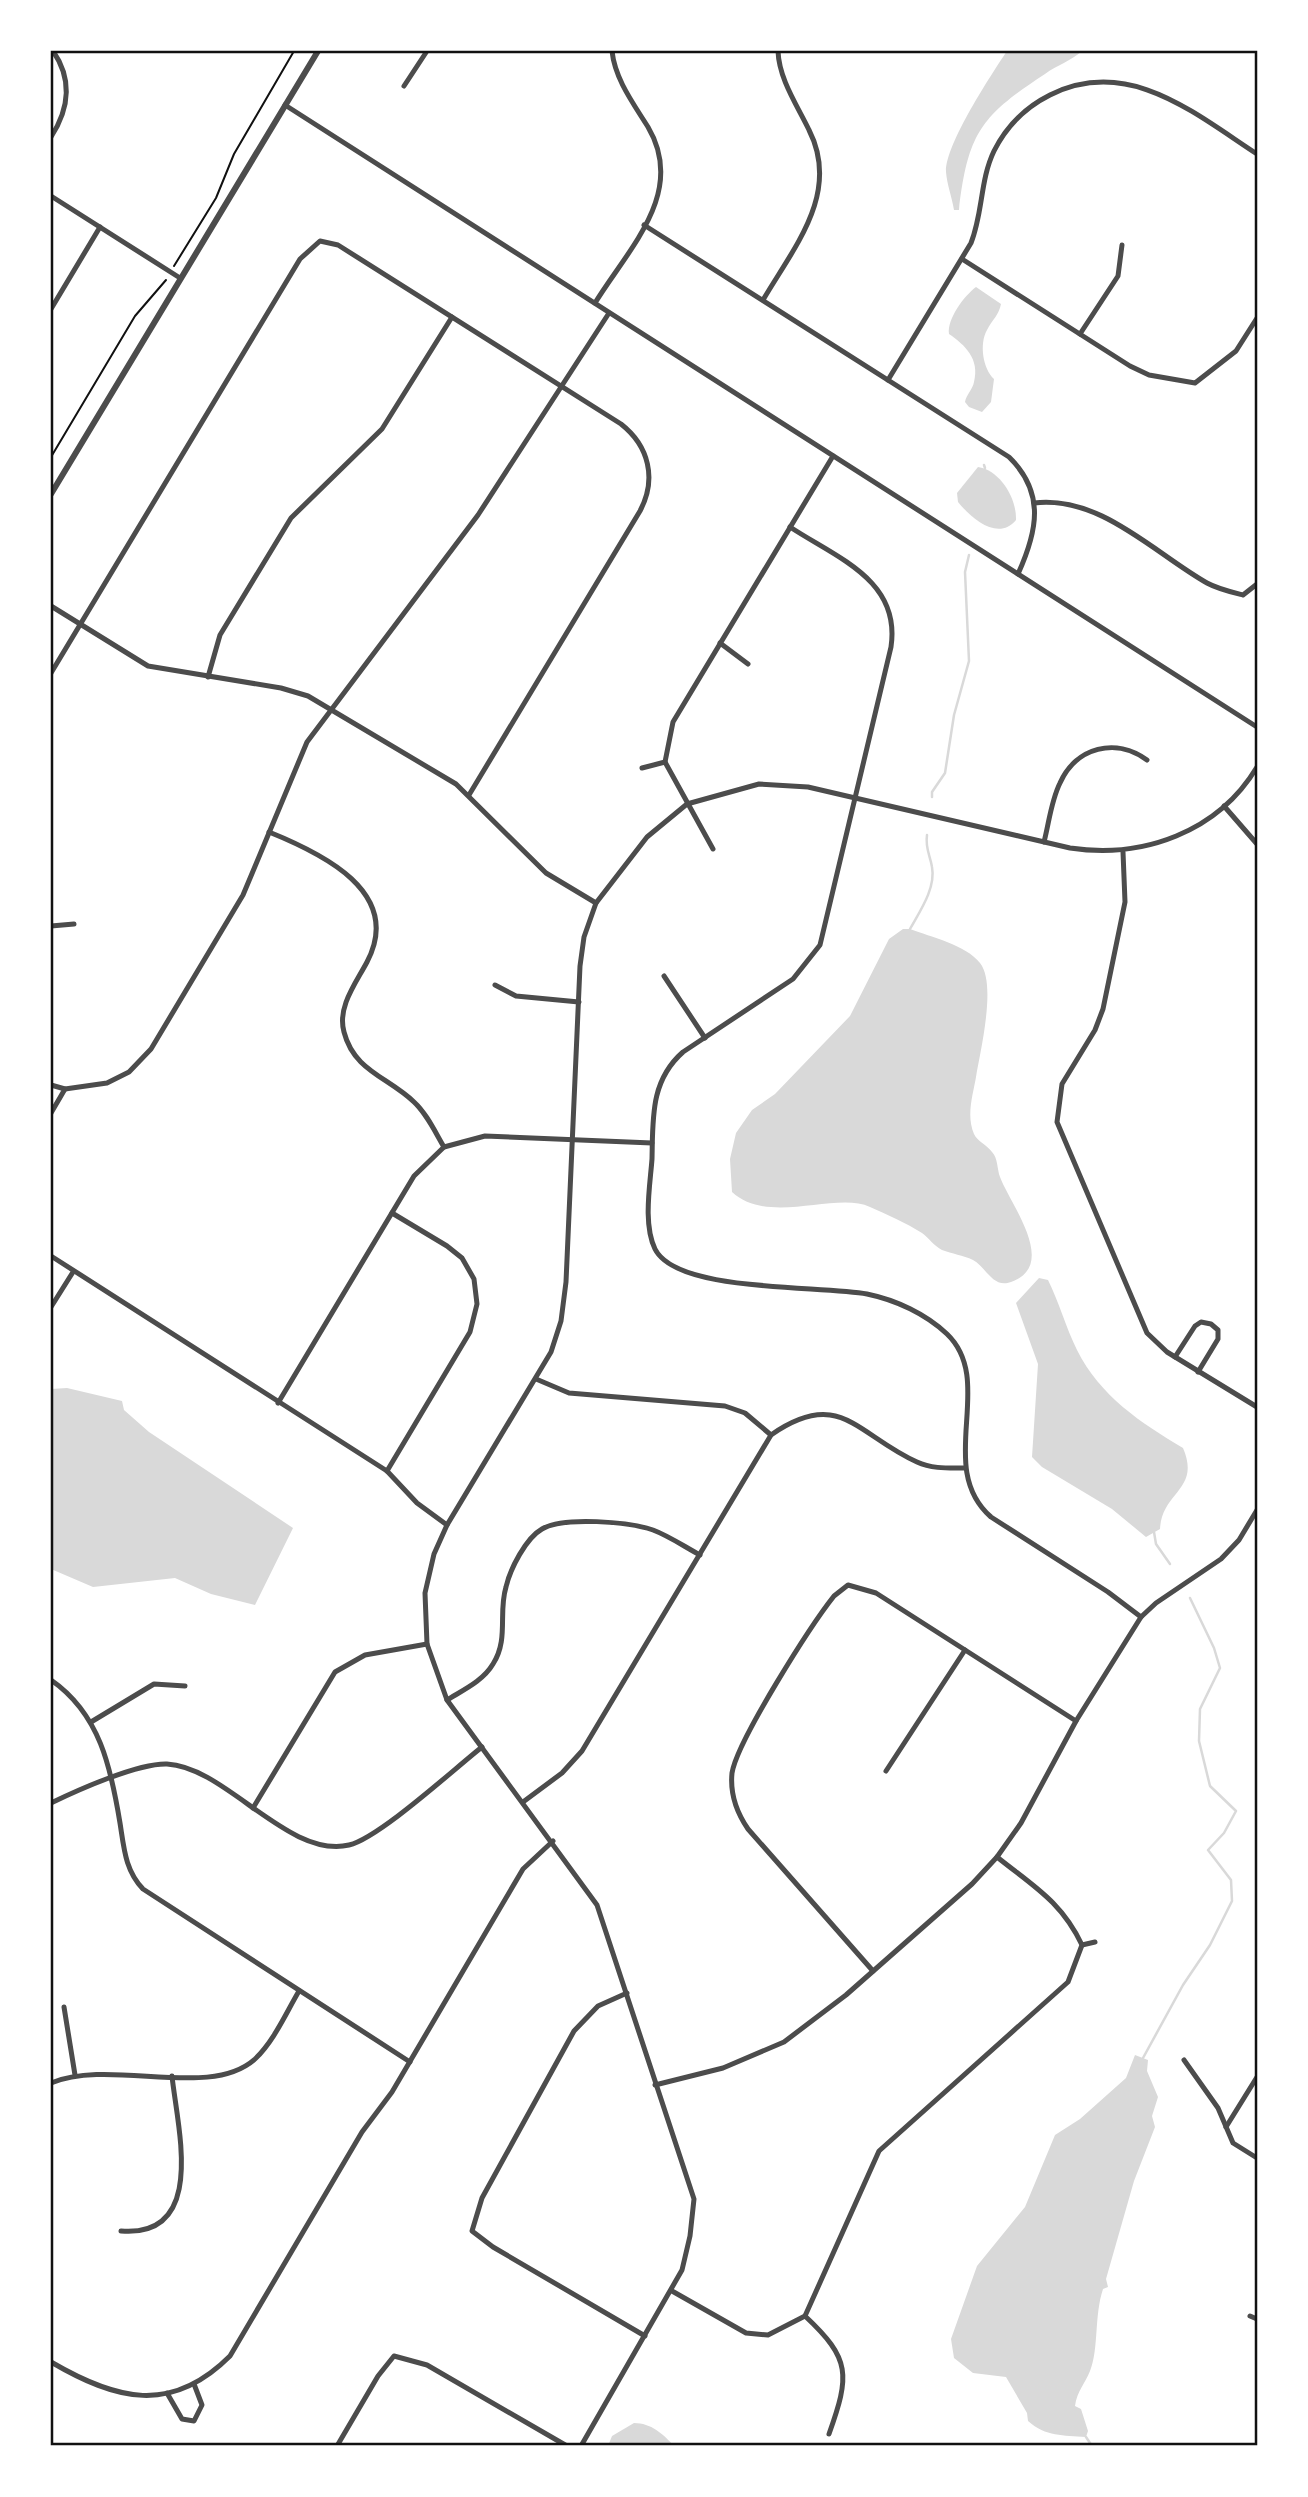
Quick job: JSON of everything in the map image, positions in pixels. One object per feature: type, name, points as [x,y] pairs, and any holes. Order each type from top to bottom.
[{"type":"street","points":[[51,137],[62,118],[67,97],[66,75],[53,51]]},
{"type":"street","points":[[51,494],[317,51]]},
{"type":"street","points":[[404,86],[427,51]]},
{"type":"street","points":[[595,303],[644,225],[661,190],[663,160],[615,69],[612,51]]},
{"type":"street","points":[[762,300],[814,213],[820,184],[818,150],[786,83],[778,51]]},
{"type":"street","points":[[888,380],[962,259],[976,230],[985,176],[999,142],[1019,117],[1035,104],[1078,84],[1112,81],[1157,92],[1257,154]]},
{"type":"street","points":[[285,105],[1257,727]]},
{"type":"street","points":[[51,196],[180,278]]},
{"type":"street","points":[[644,225],[1009,457],[1020,470],[1034,503],[1034,536],[1018,574]]},
{"type":"street","points":[[51,309],[100,227]]},
{"type":"street","points":[[51,673],[308,249],[320,241],[338,245],[632,434],[648,463],[649,491],[640,511],[469,795]]},
{"type":"street","points":[[1080,334],[1115,281],[1122,245]]},
{"type":"street","points":[[962,259],[1140,372],[1195,383],[1236,351],[1257,318]]},
{"type":"street","points":[[51,1085],[65,1089],[107,1083],[129,1072],[142,1061],[239,902],[301,753],[478,514],[609,313]]},
{"type":"street","points":[[208,677],[220,635],[291,518],[382,429],[452,317]]},
{"type":"street","points":[[713,849],[665,762],[673,722],[833,456]]},
{"type":"street","points":[[1034,503],[1065,502],[1095,512],[1215,587],[1243,595],[1257,584]]},
{"type":"street","points":[[790,527],[868,577],[880,591],[892,617],[891,647],[824,932],[813,957],[793,979],[671,1062],[663,1073],[655,1098],[652,1143],[652,1242],[664,1261],[704,1279],[869,1295],[915,1312],[946,1333],[966,1366],[965,1468],[973,1495],[991,1517],[1141,1617]]},
{"type":"street","points":[[51,606],[148,666],[293,690],[332,710],[469,795],[545,873],[596,903]]},
{"type":"street","points":[[720,643],[748,664]]},
{"type":"street","points":[[1044,842],[1059,784],[1077,761],[1101,748],[1116,747],[1131,748],[1147,760]]},
{"type":"street","points":[[642,768],[665,762]]},
{"type":"street","points":[[581,2446],[672,2291],[688,2250],[694,2199],[597,1905],[553,1841],[447,1700],[427,1644],[424,1607],[427,1578],[447,1525],[551,1352],[564,1309],[584,937],[596,903],[647,837],[687,804],[770,784],[808,787],[1044,842],[1086,850],[1123,852],[1183,834],[1224,806],[1257,767]]},
{"type":"street","points":[[1224,806],[1257,844]]},
{"type":"street","points":[[269,831],[344,872],[367,896],[376,936],[367,962],[348,996],[343,1030],[361,1064],[416,1103],[444,1147]]},
{"type":"street","points":[[1123,852],[1125,902],[1103,1009],[1095,1030],[1062,1084],[1057,1122],[1141,1323],[1152,1339],[1175,1357],[1257,1407]]},
{"type":"street","points":[[51,926],[74,924]]},
{"type":"street","points":[[664,976],[705,1038]]},
{"type":"street","points":[[495,985],[516,996],[579,1002]]},
{"type":"street","points":[[51,1113],[65,1089]]},
{"type":"street","points":[[278,1403],[420,1168],[444,1147],[485,1136],[652,1143]]},
{"type":"street","points":[[387,1471],[470,1332],[477,1304],[474,1279],[462,1258],[392,1213]]},
{"type":"street","points":[[51,1256],[387,1471],[417,1503],[447,1525]]},
{"type":"street","points":[[51,1307],[73,1272]]},
{"type":"street","points":[[1175,1357],[1195,1326],[1201,1322],[1211,1324],[1218,1330],[1218,1339],[1198,1371]]},
{"type":"street","points":[[536,1379],[569,1393],[725,1406],[745,1413],[771,1435]]},
{"type":"street","points":[[523,1802],[577,1759],[771,1435],[805,1415],[831,1415],[853,1422],[916,1462],[939,1468],[965,1468]]},
{"type":"street","points":[[655,2085],[723,2067],[784,2042],[873,1971],[997,1857],[1021,1823],[1076,1721],[1141,1617],[1156,1603],[1222,1559],[1257,1510]]},
{"type":"street","points":[[447,1700],[478,1680],[493,1665],[504,1634],[506,1585],[530,1541],[540,1530],[552,1525],[580,1522],[643,1528],[663,1534],[700,1555]]},
{"type":"street","points":[[873,1971],[743,1821],[732,1786],[736,1755],[827,1605],[848,1585],[876,1593],[1076,1721]]},
{"type":"street","points":[[253,1808],[335,1672],[349,1661],[365,1655],[427,1644]]},
{"type":"street","points":[[887,1771],[965,1650]]},
{"type":"street","points":[[51,1680],[74,1700],[91,1722],[104,1748],[113,1779],[126,1863],[138,1884],[149,1895],[410,2062]]},
{"type":"street","points":[[91,1722],[154,1684],[185,1686]]},
{"type":"street","points":[[51,1803],[140,1768],[174,1765],[201,1776],[312,1843],[335,1847],[350,1845],[367,1838],[482,1747]]},
{"type":"street","points":[[51,2362],[109,2392],[142,2396],[181,2392],[220,2366],[239,2344],[362,2132],[410,2062],[523,1869],[553,1841]]},
{"type":"street","points":[[997,1857],[1061,1908],[1082,1945]]},
{"type":"street","points":[[1082,1945],[1095,1942]]},
{"type":"street","points":[[672,2291],[740,2331],[755,2335],[781,2330],[805,2316],[879,2151],[1068,1982],[1082,1945]]},
{"type":"street","points":[[51,2083],[75,2075],[103,2073],[210,2078],[247,2065],[269,2042],[299,1991]]},
{"type":"street","points":[[628,1993],[598,2006],[575,2031],[482,2198],[472,2231],[493,2248],[645,2336]]},
{"type":"street","points":[[64,2007],[75,2075]]},
{"type":"street","points":[[1184,2060],[1218,2108],[1233,2143],[1257,2158]]},
{"type":"street","points":[[121,2231],[139,2233],[153,2228],[169,2209],[181,2181],[183,2140],[172,2077]]},
{"type":"street","points":[[1226,2127],[1257,2077]]},
{"type":"street","points":[[805,2316],[832,2342],[842,2366],[843,2383],[829,2434]]},
{"type":"street","points":[[1250,2316],[1257,2319]]},
{"type":"street","points":[[337,2446],[377,2376],[394,2356],[427,2365],[567,2446]]},
{"type":"street","points":[[167,2393],[182,2419],[194,2421],[202,2405],[194,2384]]},
{"type":"path","points":[[51,457],[135,316],[171,272],[216,198],[234,154],[294,51]]},
{"type":"shaded area","points":[[1007,51],[1082,51],[1023,89],[992,115],[973,144],[967,162],[959,210],[954,210],[946,172],[953,145],[970,110]]},
{"type":"shaded area","points":[[976,287],[1001,304],[983,342],[985,363],[994,379],[991,402],[982,412],[969,407],[965,402],[974,382],[973,360],[966,348],[949,334],[957,308]]},
{"type":"shaded area","points":[[978,467],[993,474],[1006,487],[1016,512],[1016,520],[1009,526],[1001,529],[985,525],[977,521],[958,502],[957,493]]},
{"type":"shaded area","points":[[903,929],[910,929],[957,946],[974,957],[985,973],[986,1018],[970,1112],[975,1136],[995,1157],[1000,1177],[1021,1218],[1031,1248],[1031,1262],[1025,1274],[1011,1282],[994,1280],[973,1260],[942,1250],[916,1229],[870,1207],[856,1203],[764,1206],[747,1202],[732,1192],[730,1159],[736,1133],[752,1110],[775,1094],[850,1016],[889,939]]},
{"type":"shaded area","points":[[1039,1278],[1048,1280],[1077,1350],[1097,1381],[1137,1418],[1183,1448],[1187,1462],[1184,1482],[1167,1506],[1160,1529],[1146,1537],[1112,1509],[1042,1467],[1032,1457],[1038,1364],[1016,1303]]},
{"type":"shaded area","points":[[67,1388],[122,1401],[124,1410],[149,1432],[293,1528],[255,1605],[211,1594],[175,1578],[93,1587],[51,1569],[51,1389]]},
{"type":"shaded area","points":[[1135,2055],[1148,2060],[1147,2071],[1158,2097],[1152,2116],[1155,2127],[1134,2181],[1106,2279],[1108,2287],[1103,2289],[1100,2299],[1093,2362],[1076,2401],[1075,2406],[1081,2409],[1088,2431],[1086,2437],[1055,2434],[1041,2430],[1028,2421],[1027,2413],[1006,2377],[973,2373],[954,2358],[951,2339],[977,2266],[1025,2207],[1055,2135],[1080,2119],[1126,2078]]},
{"type":"shaded area","points":[[634,2423],[656,2430],[674,2446],[608,2446],[612,2436]]},
{"type":"waterway","points":[[932,797],[932,792],[945,773],[954,715],[969,661],[965,572],[969,555]]},
{"type":"waterway","points":[[910,929],[932,883],[927,835]]},
{"type":"waterway","points":[[1154,1532],[1156,1544],[1170,1564]]},
{"type":"waterway","points":[[1143,2058],[1183,1985],[1210,1945],[1232,1901],[1231,1880],[1208,1850],[1224,1833],[1236,1811],[1210,1786],[1199,1741],[1200,1709],[1220,1668],[1214,1648],[1190,1598]]},
{"type":"waterway","points":[[1086,2437],[1092,2446]]}]
